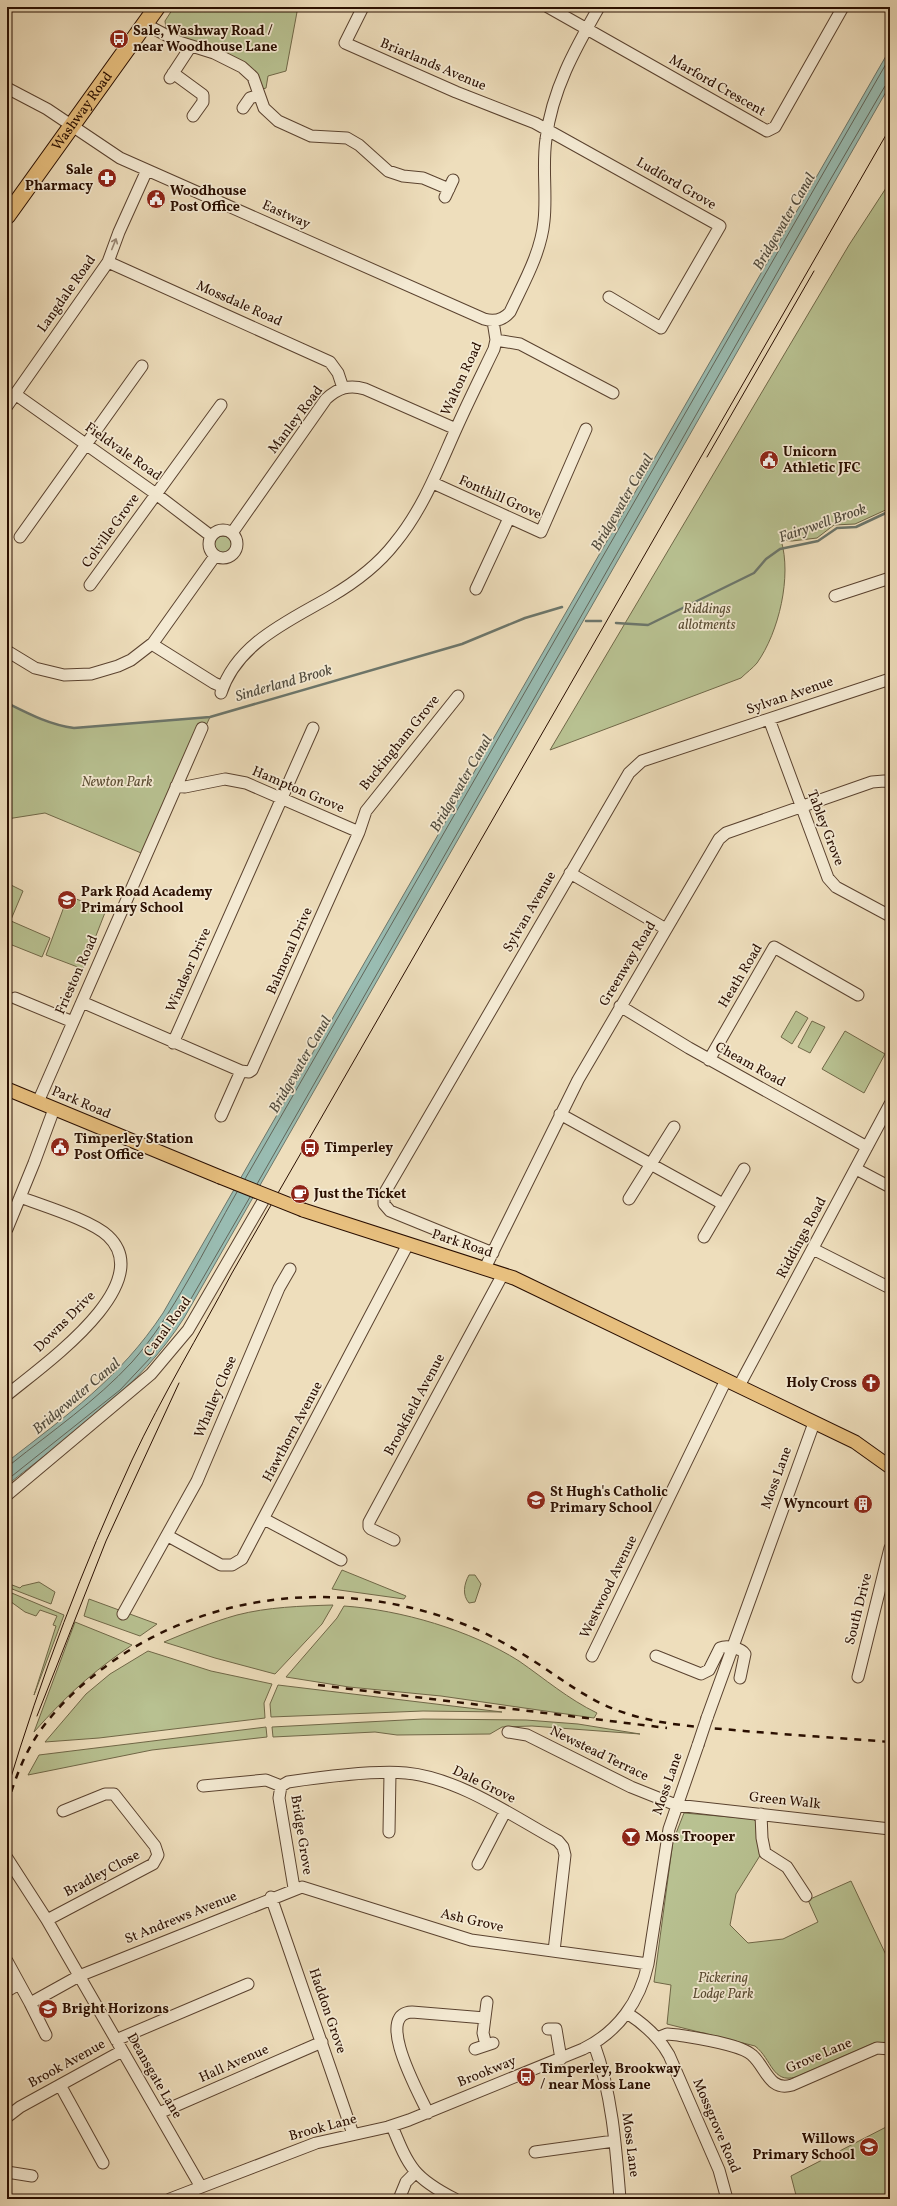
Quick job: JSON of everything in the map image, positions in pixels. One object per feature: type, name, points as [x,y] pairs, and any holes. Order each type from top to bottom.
[{"type":"highway","name":"Washway Road","points":[[7,216],[157,7]]},
{"type":"main road","name":"Park Road","points":[[7,1089],[220,1178],[303,1210],[503,1274],[614,1325],[855,1442],[890,1467]]},
{"type":"street","name":"Briarlands Avenue","points":[[363,7],[345,43],[456,92],[535,123],[547,130]]},
{"type":"street","points":[[548,7],[586,29]]},
{"type":"street","points":[[493,321],[503,318],[510,312],[541,239],[546,203],[545,152],[547,130],[560,83],[598,7]]},
{"type":"street","name":"Marford Crescent","points":[[586,29],[764,130],[771,131],[843,7]]},
{"type":"street","points":[[145,24],[191,46],[214,53],[242,67],[253,77],[264,108],[278,121],[311,136],[348,138],[359,145],[388,171],[403,176],[423,178],[449,189]]},
{"type":"street","points":[[191,46],[172,76],[203,95],[203,102],[193,116]]},
{"type":"street","name":"Eastway","points":[[7,88],[72,125],[108,152],[484,319],[493,321]]},
{"type":"street","points":[[243,108],[250,98],[259,95]]},
{"type":"street","name":"Ludford Grove","points":[[547,130],[720,226],[661,328],[609,297]]},
{"type":"street","name":"Langdale Road","points":[[7,406],[108,262],[119,232],[123,228],[147,170]]},
{"type":"street","name":"Mossdale Road","points":[[108,262],[330,362],[338,372],[343,388]]},
{"type":"street","name":"Walton Road","points":[[153,643],[155,646],[214,683],[222,690],[234,668],[265,635],[284,622],[330,597],[374,566],[395,544],[409,524],[433,483],[456,429],[494,349],[496,340],[493,321]]},
{"type":"street","points":[[496,340],[520,344],[613,393]]},
{"type":"street","points":[[20,537],[142,366]]},
{"type":"street","name":"Manley Road","points":[[232,533],[326,399],[343,388],[357,386],[456,429]]},
{"type":"street","name":"Fieldvale Road","points":[[15,394],[156,494],[211,536]]},
{"type":"street","name":"Colville Grove","points":[[90,585],[220,405]]},
{"type":"street","name":"Fonthill Grove","points":[[433,483],[542,532],[586,429]]},
{"type":"street","points":[[476,589],[509,518]]},
{"type":"street","points":[[223,530],[232,533],[238,541],[238,546],[234,555],[224,559],[215,556],[210,549],[211,536],[223,530]]},
{"type":"street","points":[[7,651],[35,668],[56,673],[79,675],[104,672],[118,666],[131,660],[153,643],[215,556]]},
{"type":"street","points":[[835,596],[890,578]]},
{"type":"street","name":"Sylvan Avenue","points":[[493,1253],[390,1211],[384,1204],[384,1196],[629,773],[638,764],[890,679]]},
{"type":"street","name":"Buckingham Grove","points":[[359,832],[366,811],[374,798],[458,696]]},
{"type":"street","name":"Tabley Grove","points":[[769,720],[826,874],[832,884],[890,916]]},
{"type":"street","name":"Frieston Road","points":[[38,1102],[202,728]]},
{"type":"street","name":"Windsor Drive","points":[[174,1043],[280,799],[313,728]]},
{"type":"street","name":"Hampton Grove","points":[[176,786],[185,787],[232,780],[246,783],[359,832]]},
{"type":"street","name":"Greenway Road","points":[[485,1268],[560,1114],[620,1006],[722,836],[872,782],[890,782]]},
{"type":"street","name":"Balmoral Drive","points":[[241,1071],[249,1072],[255,1067],[359,832]]},
{"type":"street","points":[[570,873],[666,929]]},
{"type":"street","name":"Heath Road","points":[[709,1060],[774,947],[858,995]]},
{"type":"street","points":[[15,998],[73,1022]]},
{"type":"street","points":[[82,1002],[241,1071],[221,1116]]},
{"type":"street","name":"Cheam Road","points":[[620,1006],[709,1060],[867,1147]]},
{"type":"street","name":"Riddings Road","points":[[739,1386],[890,1104]]},
{"type":"street","points":[[7,1229],[54,1109]]},
{"type":"street","points":[[560,1114],[724,1204]]},
{"type":"street","points":[[629,1199],[675,1128]]},
{"type":"street","points":[[704,1237],[745,1169]]},
{"type":"street","points":[[856,1169],[890,1187]]},
{"type":"street","name":"Canal Road","points":[[7,1495],[151,1374],[188,1330],[266,1196]]},
{"type":"street","name":"Downs Drive","points":[[7,1395],[68,1344],[104,1308],[115,1291],[120,1270],[119,1253],[116,1244],[103,1232],[20,1197]]},
{"type":"street","name":"Hawthorn Avenue","points":[[168,1536],[220,1565],[232,1565],[240,1561],[264,1520],[408,1244]]},
{"type":"street","points":[[813,1249],[890,1288]]},
{"type":"street","name":"Whalley Close","points":[[123,1614],[168,1536],[197,1481],[279,1288],[290,1269]]},
{"type":"street","name":"Brookfield Avenue","points":[[394,1540],[369,1527],[369,1522],[503,1274]]},
{"type":"street","name":"Westwood Avenue","points":[[592,1656],[726,1380]]},
{"type":"street","name":"Moss Lane","points":[[620,2199],[606,2082],[594,2044],[627,2012],[640,1992],[648,1964],[665,1846],[676,1805],[814,1423]]},
{"type":"street","points":[[264,1520],[341,1560]]},
{"type":"street","name":"South Drive","points":[[858,1677],[890,1548]]},
{"type":"street","points":[[656,1656],[701,1674],[709,1670],[720,1648],[726,1646],[742,1651],[745,1654],[740,1678]]},
{"type":"street","name":"Newstead Terrace","points":[[508,1732],[527,1735],[631,1786],[676,1805]]},
{"type":"street","points":[[389,1832],[390,1772]]},
{"type":"street","name":"Dale Grove","points":[[281,1786],[288,1782],[390,1772],[415,1774],[451,1784],[558,1841],[564,1850],[554,1951]]},
{"type":"street","points":[[203,1786],[266,1780],[281,1786]]},
{"type":"street","name":"Bridge Grove","points":[[281,1786],[279,1798],[294,1888]]},
{"type":"street","name":"Bradley Close","points":[[47,1920],[153,1864],[158,1855],[155,1846],[114,1794],[105,1794],[63,1811]]},
{"type":"street","name":"Green Walk","points":[[676,1805],[890,1829]]},
{"type":"street","points":[[478,1864],[505,1812]]},
{"type":"street","points":[[761,1814],[764,1853],[787,1867],[806,1896]]},
{"type":"street","name":"Deansgate Lane","points":[[7,1858],[47,1920],[201,2187]]},
{"type":"street","name":"Ash Grove","points":[[294,1888],[305,1887],[320,1891],[472,1940],[648,1964]]},
{"type":"street","name":"St Andrews Avenue","points":[[30,2003],[79,1976],[294,1888]]},
{"type":"street","name":"Haddon Grove","points":[[271,1897],[353,2134]]},
{"type":"street","points":[[7,1961],[46,2035]]},
{"type":"street","points":[[7,1991],[19,1984]]},
{"type":"street","points":[[116,2040],[248,1984]]},
{"type":"street","points":[[475,2049],[490,2044],[484,2033],[487,2002]]},
{"type":"street","points":[[428,2113],[399,2048],[397,2025],[400,2018],[405,2014],[412,2012],[485,2018]]},
{"type":"street","name":"Mossgrove Road","points":[[627,2012],[657,2038],[669,2055],[719,2170],[727,2199]]},
{"type":"street","points":[[552,2029],[561,2059]]},
{"type":"street","name":"Grove Lane","points":[[657,2038],[674,2034],[746,2051],[755,2058],[774,2083],[784,2087],[792,2085],[877,2048],[890,2049]]},
{"type":"street","name":"Hall Avenue","points":[[159,2113],[322,2042]]},
{"type":"street","name":"Brookway","points":[[392,2126],[428,2113],[594,2044]]},
{"type":"street","name":"Brook Avenue","points":[[7,2117],[20,2107],[60,2084],[122,2051]]},
{"type":"street","points":[[60,2084],[103,2163]]},
{"type":"street","points":[[392,2126],[406,2160],[415,2173],[431,2186],[455,2199]]},
{"type":"street","name":"Brook Lane","points":[[170,2199],[310,2145],[392,2126]]},
{"type":"street","points":[[535,2152],[614,2141]]},
{"type":"street","points":[[7,2172],[32,2176]]},
{"type":"street","points":[[399,2199],[404,2186],[415,2173]]},
{"type":"green space","points":[[174,7],[287,7],[297,12],[286,71],[268,76],[266,88],[260,90],[252,70],[178,37],[166,29],[165,21]]},
{"type":"green space","name":"Riddings allotments","points":[[888,185],[890,508],[855,524],[834,525],[817,538],[792,541],[781,540],[785,570],[784,587],[777,620],[772,636],[757,663],[741,678],[550,750],[849,245]]},
{"type":"green space","points":[[219,536],[227,536],[232,541],[230,552],[227,554],[219,554],[214,549],[214,541]]},
{"type":"green space","name":"Newton Park","points":[[7,703],[48,722],[74,728],[210,717],[146,855],[45,813],[7,819]]},
{"type":"green space","points":[[7,883],[23,891],[7,929]]},
{"type":"green space","points":[[68,896],[106,910],[83,969],[46,955]]},
{"type":"green space","points":[[11,921],[50,938],[42,957],[7,943],[7,931]]},
{"type":"green space","points":[[796,1011],[808,1018],[792,1044],[781,1037]]},
{"type":"green space","points":[[812,1021],[825,1027],[810,1053],[798,1047]]},
{"type":"green space","points":[[845,1031],[885,1054],[864,1093],[822,1069]]},
{"type":"green space","points":[[342,1570],[406,1596],[404,1599],[332,1589]]},
{"type":"green space","points":[[469,1575],[475,1575],[481,1584],[475,1602],[469,1603],[465,1597],[464,1589]]},
{"type":"green space","points":[[39,1582],[55,1592],[51,1604],[7,1587],[7,1583],[20,1588],[22,1586]]},
{"type":"green space","points":[[7,1591],[64,1615],[34,1695],[56,1626],[53,1625],[57,1616],[40,1610],[36,1616],[25,1612],[7,1599]]},
{"type":"green space","points":[[89,1599],[157,1624],[140,1636],[84,1616]]},
{"type":"green space","points":[[333,1605],[322,1624],[275,1674],[215,1658],[164,1642],[218,1621],[249,1612],[285,1607]]},
{"type":"green space","points":[[344,1606],[366,1608],[412,1617],[434,1623],[479,1640],[519,1661],[566,1695],[597,1713],[594,1718],[441,1696],[349,1687],[286,1677],[337,1618]]},
{"type":"green space","points":[[75,1622],[132,1645],[104,1665],[80,1685],[34,1732]]},
{"type":"green space","points":[[148,1651],[211,1671],[272,1684],[264,1703],[265,1718],[99,1738],[45,1742],[86,1694],[110,1674]]},
{"type":"green space","points":[[278,1685],[502,1712],[423,1711],[271,1717],[270,1704]]},
{"type":"green space","points":[[423,1719],[526,1720],[578,1724],[640,1734],[532,1726],[502,1727],[490,1734],[397,1735],[375,1732],[273,1737],[272,1727]]},
{"type":"green space","points":[[266,1727],[267,1737],[152,1750],[28,1775],[39,1755]]},
{"type":"green space","name":"Pickering Lodge Park","points":[[684,1813],[753,1819],[757,1823],[761,1854],[736,1894],[730,1925],[748,1943],[783,1939],[818,1922],[808,1900],[851,1881],[887,1957],[890,1982],[890,2042],[874,2043],[796,2077],[788,2078],[777,2074],[761,2051],[755,2046],[667,2024],[671,1985],[654,1982],[673,1841]]},
{"type":"green space","name":"Willows Primary School","points":[[890,2125],[890,2197],[888,2199],[797,2199],[791,2176]]},
{"type":"water","points":[[890,49],[890,85],[184,1318],[147,1366],[126,1388],[80,1428],[7,1485],[7,1462],[71,1411],[111,1376],[129,1357],[163,1313]]},
{"type":"waterway","name":"Fairywell Brook","points":[[616,623],[648,625],[754,573],[766,559],[780,549],[818,541],[837,528],[856,527],[890,511]]},
{"type":"waterway","name":"Sinderland Brook","points":[[7,703],[48,722],[74,728],[210,717],[462,644],[525,618],[562,607]]},
{"type":"waterway","name":"Fairywell Brook","points":[[586,621],[601,621]]},
{"type":"tram line","points":[[7,1790],[34,1706],[80,1581],[114,1500],[156,1412],[232,1273],[890,128]]},
{"type":"tram line","points":[[707,457],[814,271]]},
{"type":"tram line","points":[[37,1716],[106,1541],[179,1383]]},
{"type":"railway","points":[[7,1805],[20,1767],[40,1731],[65,1701],[84,1683],[105,1667],[155,1636],[196,1618],[239,1606],[282,1599],[326,1597],[371,1600],[415,1609],[458,1622],[486,1634],[512,1648],[599,1703],[625,1713],[654,1721],[699,1727],[890,1742]]},
{"type":"railway","points":[[318,1685],[667,1728]]},
{"type":"place","name":"Sale, Washway Road / near Woodhouse Lane","points":[[119,39]]},
{"type":"place","name":"Sale Pharmacy","points":[[107,178]]},
{"type":"place","name":"Woodhouse Post Office","points":[[156,199]]},
{"type":"place","name":"Unicorn Athletic JFC","points":[[769,460]]},
{"type":"place","name":"Park Road Academy Primary School","points":[[67,900]]},
{"type":"place","name":"Timperley Station Post Office","points":[[60,1147]]},
{"type":"place","name":"Timperley","points":[[310,1148]]},
{"type":"place","name":"Just the Ticket","points":[[300,1194]]},
{"type":"place","name":"Holy Cross","points":[[871,1383]]},
{"type":"place","name":"St Hugh's Catholic Primary School","points":[[536,1500]]},
{"type":"place","name":"Wyncourt","points":[[863,1504]]},
{"type":"place","name":"Moss Trooper","points":[[631,1837]]},
{"type":"place","name":"Bright Horizons","points":[[48,2009]]},
{"type":"place","name":"Timperley, Brookway / near Moss Lane","points":[[526,2077]]},
{"type":"place","name":"Willows Primary School","points":[[869,2147]]},
{"type":"water label","name":"Bridgewater Canal","points":[[785,222]]},
{"type":"water label","name":"Bridgewater Canal","points":[[623,503]]},
{"type":"water label","name":"Bridgewater Canal","points":[[462,784]]},
{"type":"water label","name":"Bridgewater Canal","points":[[301,1065]]},
{"type":"water label","name":"Bridgewater Canal","points":[[77,1397]]}]
